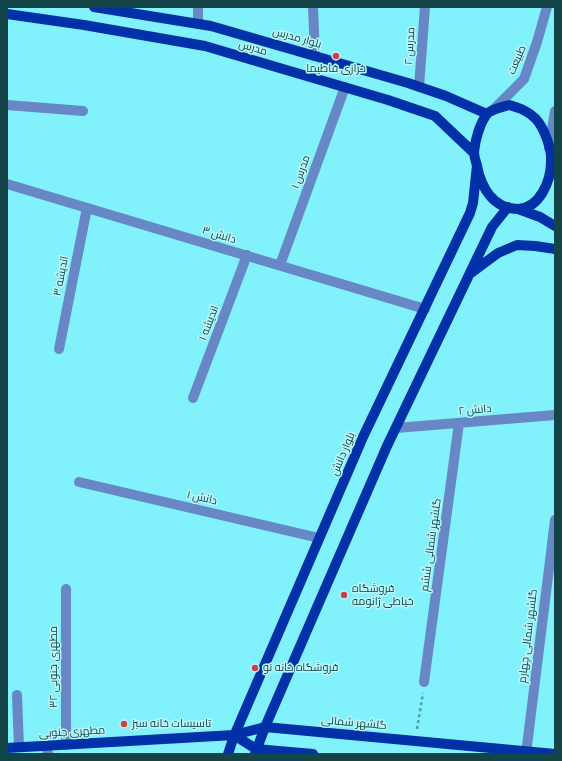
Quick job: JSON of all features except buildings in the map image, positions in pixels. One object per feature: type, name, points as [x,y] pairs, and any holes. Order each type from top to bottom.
[{"type":"main road","name":"بلوار مدرس","points":[[94,7],[211,26],[419,87],[489,112]]},
{"type":"main road","name":"مدرس","points":[[7,14],[84,25],[205,46],[345,87],[435,116],[474,153]]},
{"type":"main road","points":[[255,751],[396,428],[492,227],[513,208],[533,204],[542,195],[553,164],[544,131],[536,120],[524,110],[509,105],[489,112],[477,135],[474,153],[479,177],[487,193],[496,202],[513,208],[540,217],[555,226]]},
{"type":"main road","name":"بلوار دانش","points":[[228,754],[234,735],[363,437],[470,213],[473,203],[477,165]]},
{"type":"main road","points":[[470,274],[498,253],[517,245],[555,249]]},
{"type":"main road","name":"گلشهر شمالی","points":[[234,735],[265,727],[555,754]]},
{"type":"main road","points":[[234,735],[255,751],[313,754]]},
{"type":"main road","name":"مطهری جنوبی","points":[[7,748],[19,747],[48,750],[66,745],[234,735]]},
{"type":"street","points":[[198,7],[198,24]]},
{"type":"street","points":[[313,7],[315,56]]},
{"type":"street","name":"مدرس ۲","points":[[419,87],[425,7]]},
{"type":"street","name":"طبیعت","points":[[489,112],[524,79],[547,7]]},
{"type":"street","name":"مدرس ۱","points":[[280,265],[345,87]]},
{"type":"street","points":[[7,105],[83,111]]},
{"type":"street","points":[[549,148],[555,111]]},
{"type":"street","name":"دانش ۳","points":[[7,184],[424,309]]},
{"type":"street","name":"اندیشه ۳","points":[[59,349],[87,208]]},
{"type":"street","name":"اندیشه ۱","points":[[193,398],[247,256]]},
{"type":"street","name":"۲ دانش","points":[[396,428],[555,415]]},
{"type":"street","name":"گلشهر شمالی ششم","points":[[424,682],[459,423]]},
{"type":"street","name":"دانش ۱","points":[[79,482],[319,538]]},
{"type":"street","name":"گلشهر شمالی چهارم","points":[[526,752],[552,562],[555,520]]},
{"type":"street","name":"مطهری جنوبی ۳۲","points":[[66,589],[66,745]]},
{"type":"street","points":[[17,695],[19,747]]},
{"type":"path","points":[[415,741],[424,682]]},
{"type":"place","name":"خرازی فاطیما","points":[[336,56]]},
{"type":"place","name":"فروشگاه خیاطی ژانومه","points":[[344,595]]},
{"type":"place","name":"فروشگاه خانه نو","points":[[255,668]]},
{"type":"place","name":"تاسیسات خانه سبز","points":[[124,724]]}]
